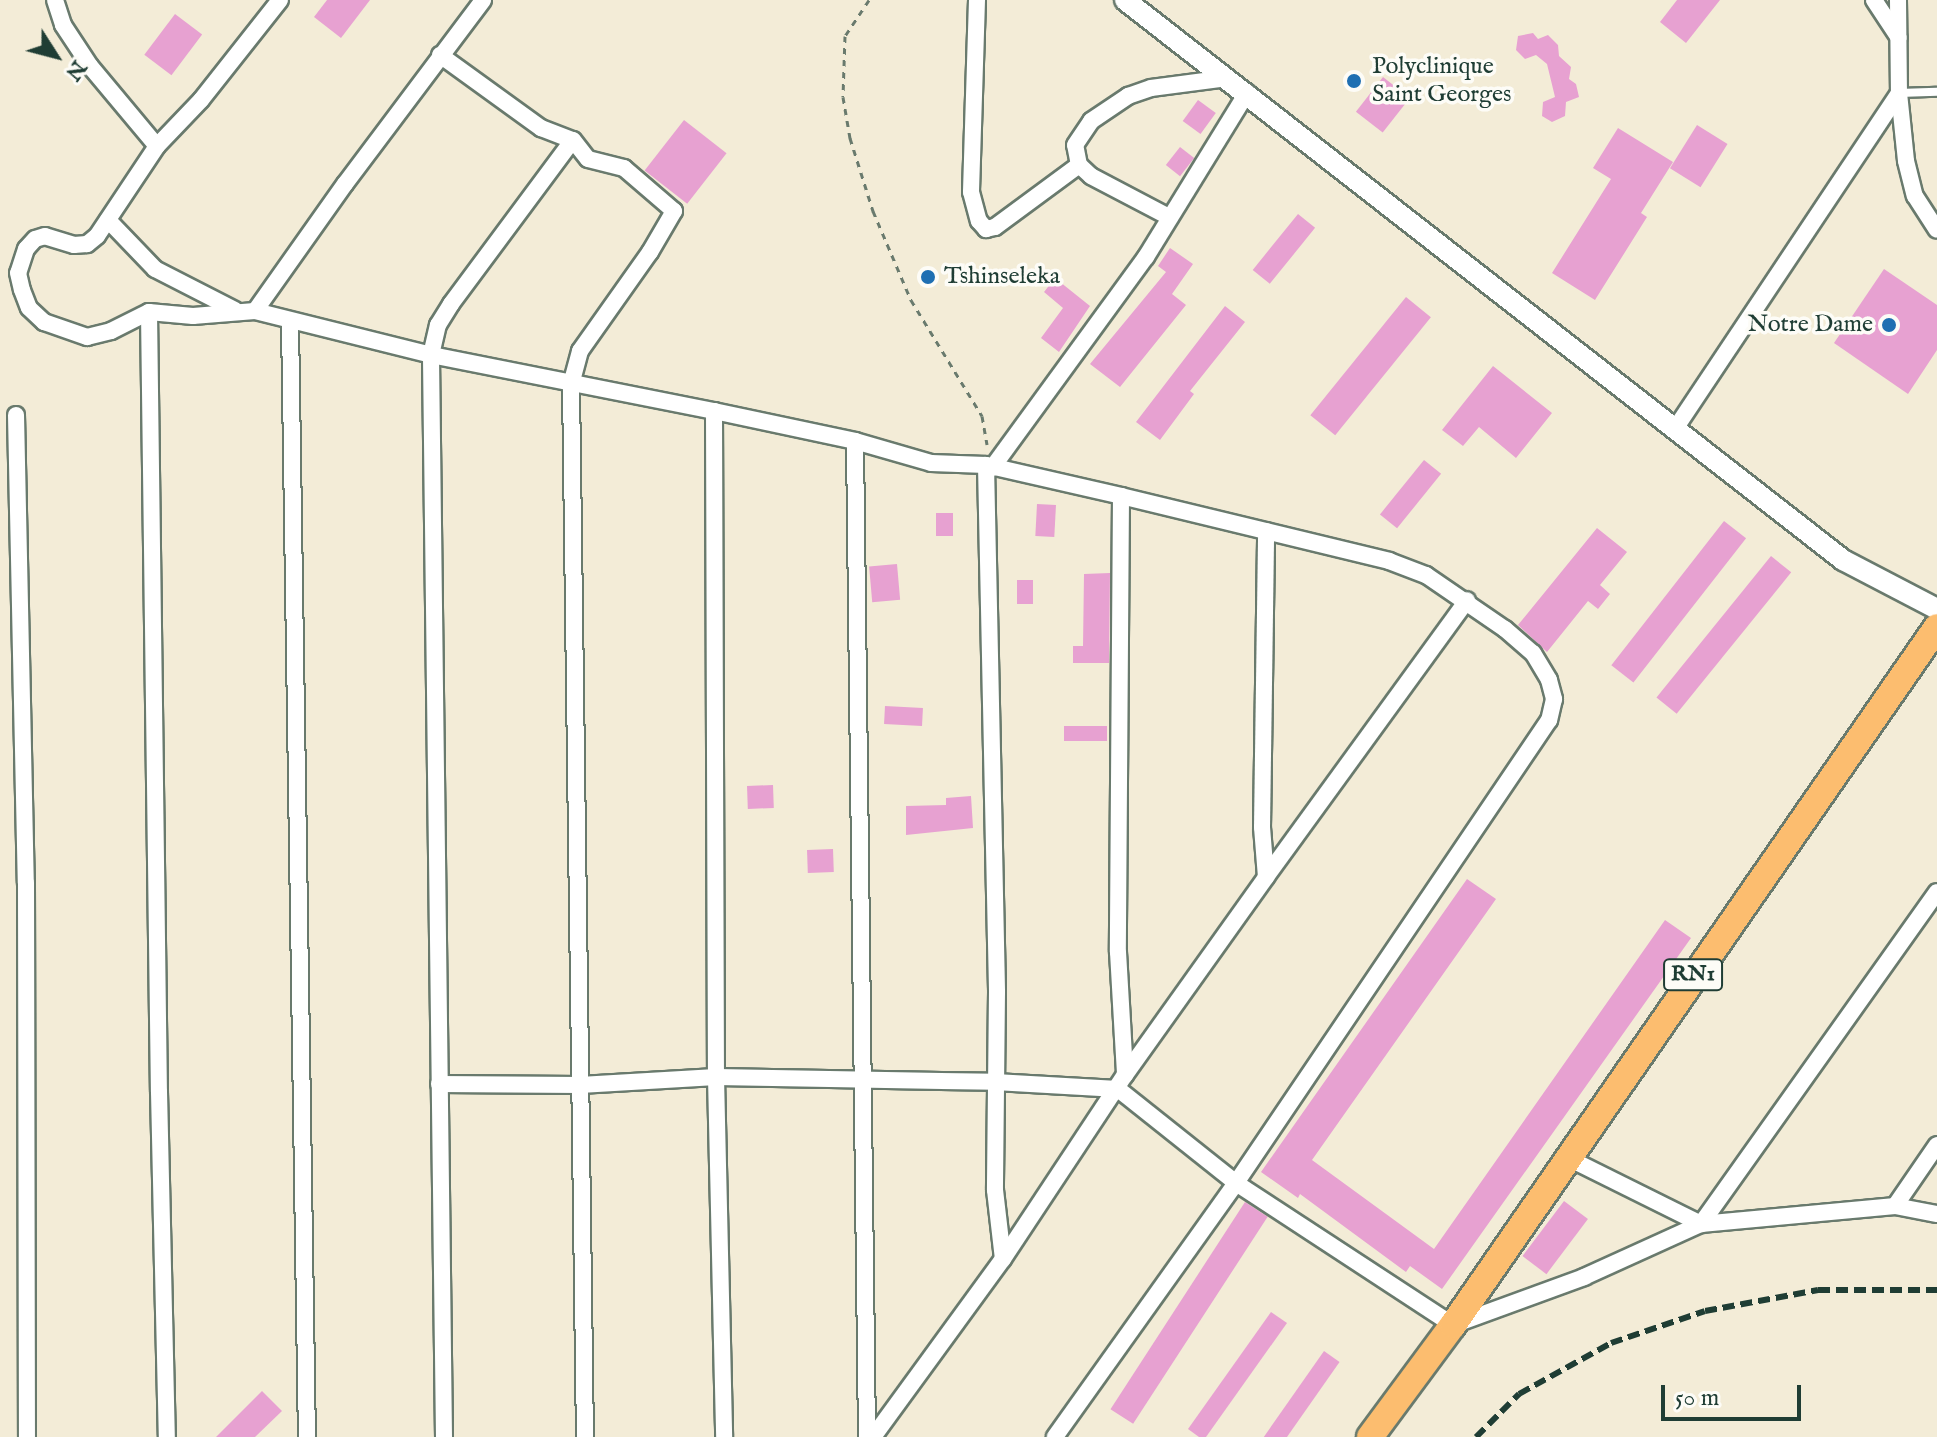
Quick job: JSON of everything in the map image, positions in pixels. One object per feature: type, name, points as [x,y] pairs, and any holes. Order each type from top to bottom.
[{"type":"highway","name":"RN1","points":[[1370,1437],[1453,1325],[1566,1157],[1937,627]]},
{"type":"street","points":[[55,0],[63,25],[90,66],[157,146]]},
{"type":"street","points":[[280,0],[201,100],[157,146],[108,220],[87,244],[74,245],[45,236],[35,239],[26,249],[18,273],[29,308],[44,322],[87,337],[111,331],[149,312],[193,316],[236,310],[255,311],[431,355],[855,441],[931,463],[989,467],[1121,496],[1389,561],[1426,575],[1467,600],[1533,653],[1549,680],[1554,699],[1549,720],[1236,1183],[1055,1437]]},
{"type":"street","points":[[255,311],[483,0]]},
{"type":"street","points":[[977,0],[971,192],[979,221],[986,229],[995,227],[1079,165]]},
{"type":"street","points":[[1125,0],[1843,560],[1937,609]]},
{"type":"street","points":[[1874,0],[1899,38]]},
{"type":"street","points":[[1898,0],[1899,93],[1906,161],[1915,196],[1937,230]]},
{"type":"street","points":[[440,55],[541,128],[573,140],[588,159],[624,168],[674,211],[650,252],[580,351],[571,385],[585,1437]]},
{"type":"street","points":[[1169,217],[1091,176],[1079,165],[1075,145],[1083,130],[1128,96],[1151,88],[1227,78]]},
{"type":"street","points":[[1003,1259],[995,1190],[997,992],[989,467],[1119,297],[1247,93]]},
{"type":"street","points":[[1675,429],[1899,93]]},
{"type":"street","points":[[444,1437],[431,355],[438,325],[451,304],[573,140]]},
{"type":"street","points":[[108,220],[155,269],[236,310]]},
{"type":"street","points":[[149,312],[159,1092],[167,1437]]},
{"type":"street","points":[[290,322],[307,1437]]},
{"type":"street","points":[[714,411],[716,1077],[724,1437]]},
{"type":"street","points":[[16,415],[26,899],[27,1437]]},
{"type":"street","points":[[855,441],[867,1437]]},
{"type":"street","points":[[1121,496],[1118,952],[1122,1082]]},
{"type":"street","points":[[1266,531],[1262,827],[1266,877]]},
{"type":"street","points":[[873,1437],[1003,1259],[1266,877],[1467,600]]},
{"type":"street","points":[[1701,1224],[1937,892]]},
{"type":"street","points":[[439,1084],[580,1085],[716,1077],[1122,1082],[1236,1183],[1453,1325],[1584,1277],[1701,1224],[1895,1206],[1937,1214]]},
{"type":"street","points":[[1895,1206],[1937,1145]]},
{"type":"street","points":[[1566,1157],[1701,1224]]},
{"type":"lane","points":[[1899,93],[1937,92]]},
{"type":"path","points":[[869,0],[845,36],[843,97],[850,138],[873,211],[911,300],[982,416],[989,467]]},
{"type":"building","points":[[327,0],[370,0],[341,38],[314,17]]},
{"type":"building","points":[[1677,0],[1720,0],[1686,43],[1660,22]]},
{"type":"building","points":[[175,14],[202,34],[171,75],[144,55]]},
{"type":"building","points":[[1533,33],[1538,39],[1548,35],[1558,45],[1559,56],[1571,67],[1569,79],[1576,84],[1579,97],[1566,102],[1565,116],[1552,122],[1542,116],[1543,102],[1555,97],[1547,64],[1536,55],[1525,59],[1516,50],[1518,36]]},
{"type":"building","points":[[1383,77],[1410,98],[1383,133],[1356,112]]},
{"type":"building","points":[[1198,100],[1216,113],[1201,134],[1183,121]]},
{"type":"building","points":[[684,120],[727,153],[687,204],[645,170]]},
{"type":"building","points":[[1697,125],[1728,144],[1701,187],[1670,168]]},
{"type":"building","points":[[1618,128],[1673,162],[1641,213],[1647,217],[1595,300],[1552,273],[1611,179],[1593,168]]},
{"type":"building","points":[[1180,147],[1194,158],[1180,176],[1166,165]]},
{"type":"building","points":[[1298,214],[1315,228],[1270,284],[1253,270]]},
{"type":"building","points":[[1170,248],[1193,264],[1172,294],[1186,305],[1120,387],[1090,364],[1166,272],[1158,266]]},
{"type":"building","points":[[1884,269],[1937,305],[1937,350],[1908,394],[1834,343]]},
{"type":"building","points":[[1055,278],[1090,306],[1059,352],[1041,338],[1063,308],[1044,292]]},
{"type":"building","points":[[1406,297],[1431,317],[1335,435],[1310,415]]},
{"type":"building","points":[[1225,306],[1245,322],[1190,391],[1194,394],[1160,440],[1136,422]]},
{"type":"building","points":[[1493,366],[1552,413],[1516,458],[1479,427],[1463,446],[1442,430]]},
{"type":"building","points":[[1424,460],[1441,474],[1397,528],[1380,514]]},
{"type":"building","points":[[1037,504],[1056,505],[1054,537],[1035,536]]},
{"type":"building","points":[[936,513],[953,513],[953,536],[936,536]]},
{"type":"building","points":[[1724,521],[1746,538],[1633,682],[1611,665]]},
{"type":"building","points":[[1597,528],[1627,552],[1600,585],[1610,594],[1598,609],[1588,601],[1547,652],[1518,625]]},
{"type":"building","points":[[1771,556],[1791,572],[1677,714],[1656,697]]},
{"type":"building","points":[[897,564],[900,600],[872,602],[869,566]]},
{"type":"building","points":[[1110,573],[1109,663],[1073,663],[1073,646],[1083,646],[1084,574]]},
{"type":"building","points":[[1017,580],[1033,580],[1033,604],[1017,604]]},
{"type":"building","points":[[885,706],[923,708],[922,726],[884,724]]},
{"type":"building","points":[[1064,726],[1107,726],[1107,741],[1064,741]]},
{"type":"building","points":[[773,785],[774,808],[748,809],[747,786]]},
{"type":"building","points":[[971,796],[973,828],[906,835],[906,806],[946,805],[946,798]]},
{"type":"building","points":[[833,849],[834,872],[808,873],[807,850]]},
{"type":"building","points":[[1467,879],[1496,899],[1312,1160],[1434,1249],[1665,920],[1691,938],[1442,1289],[1410,1266],[1406,1272],[1300,1194],[1298,1198],[1261,1172]]},
{"type":"building","points":[[1564,1201],[1588,1219],[1546,1274],[1522,1256]]},
{"type":"building","points":[[1245,1202],[1268,1217],[1133,1424],[1110,1409]]},
{"type":"building","points":[[1271,1312],[1287,1323],[1206,1437],[1199,1437],[1188,1429]]},
{"type":"building","points":[[1324,1351],[1340,1362],[1287,1437],[1264,1437]]},
{"type":"building","points":[[262,1391],[282,1411],[255,1437],[216,1437]]},
{"type":"railway","points":[[1476,1437],[1519,1394],[1611,1343],[1705,1311],[1818,1290],[1937,1290]]},
{"type":"place","name":"Polyclinique Saint Georges","points":[[1354,81]]},
{"type":"place","name":"Tshinseleka","points":[[928,277]]},
{"type":"place","name":"Notre Dame","points":[[1889,325]]}]
